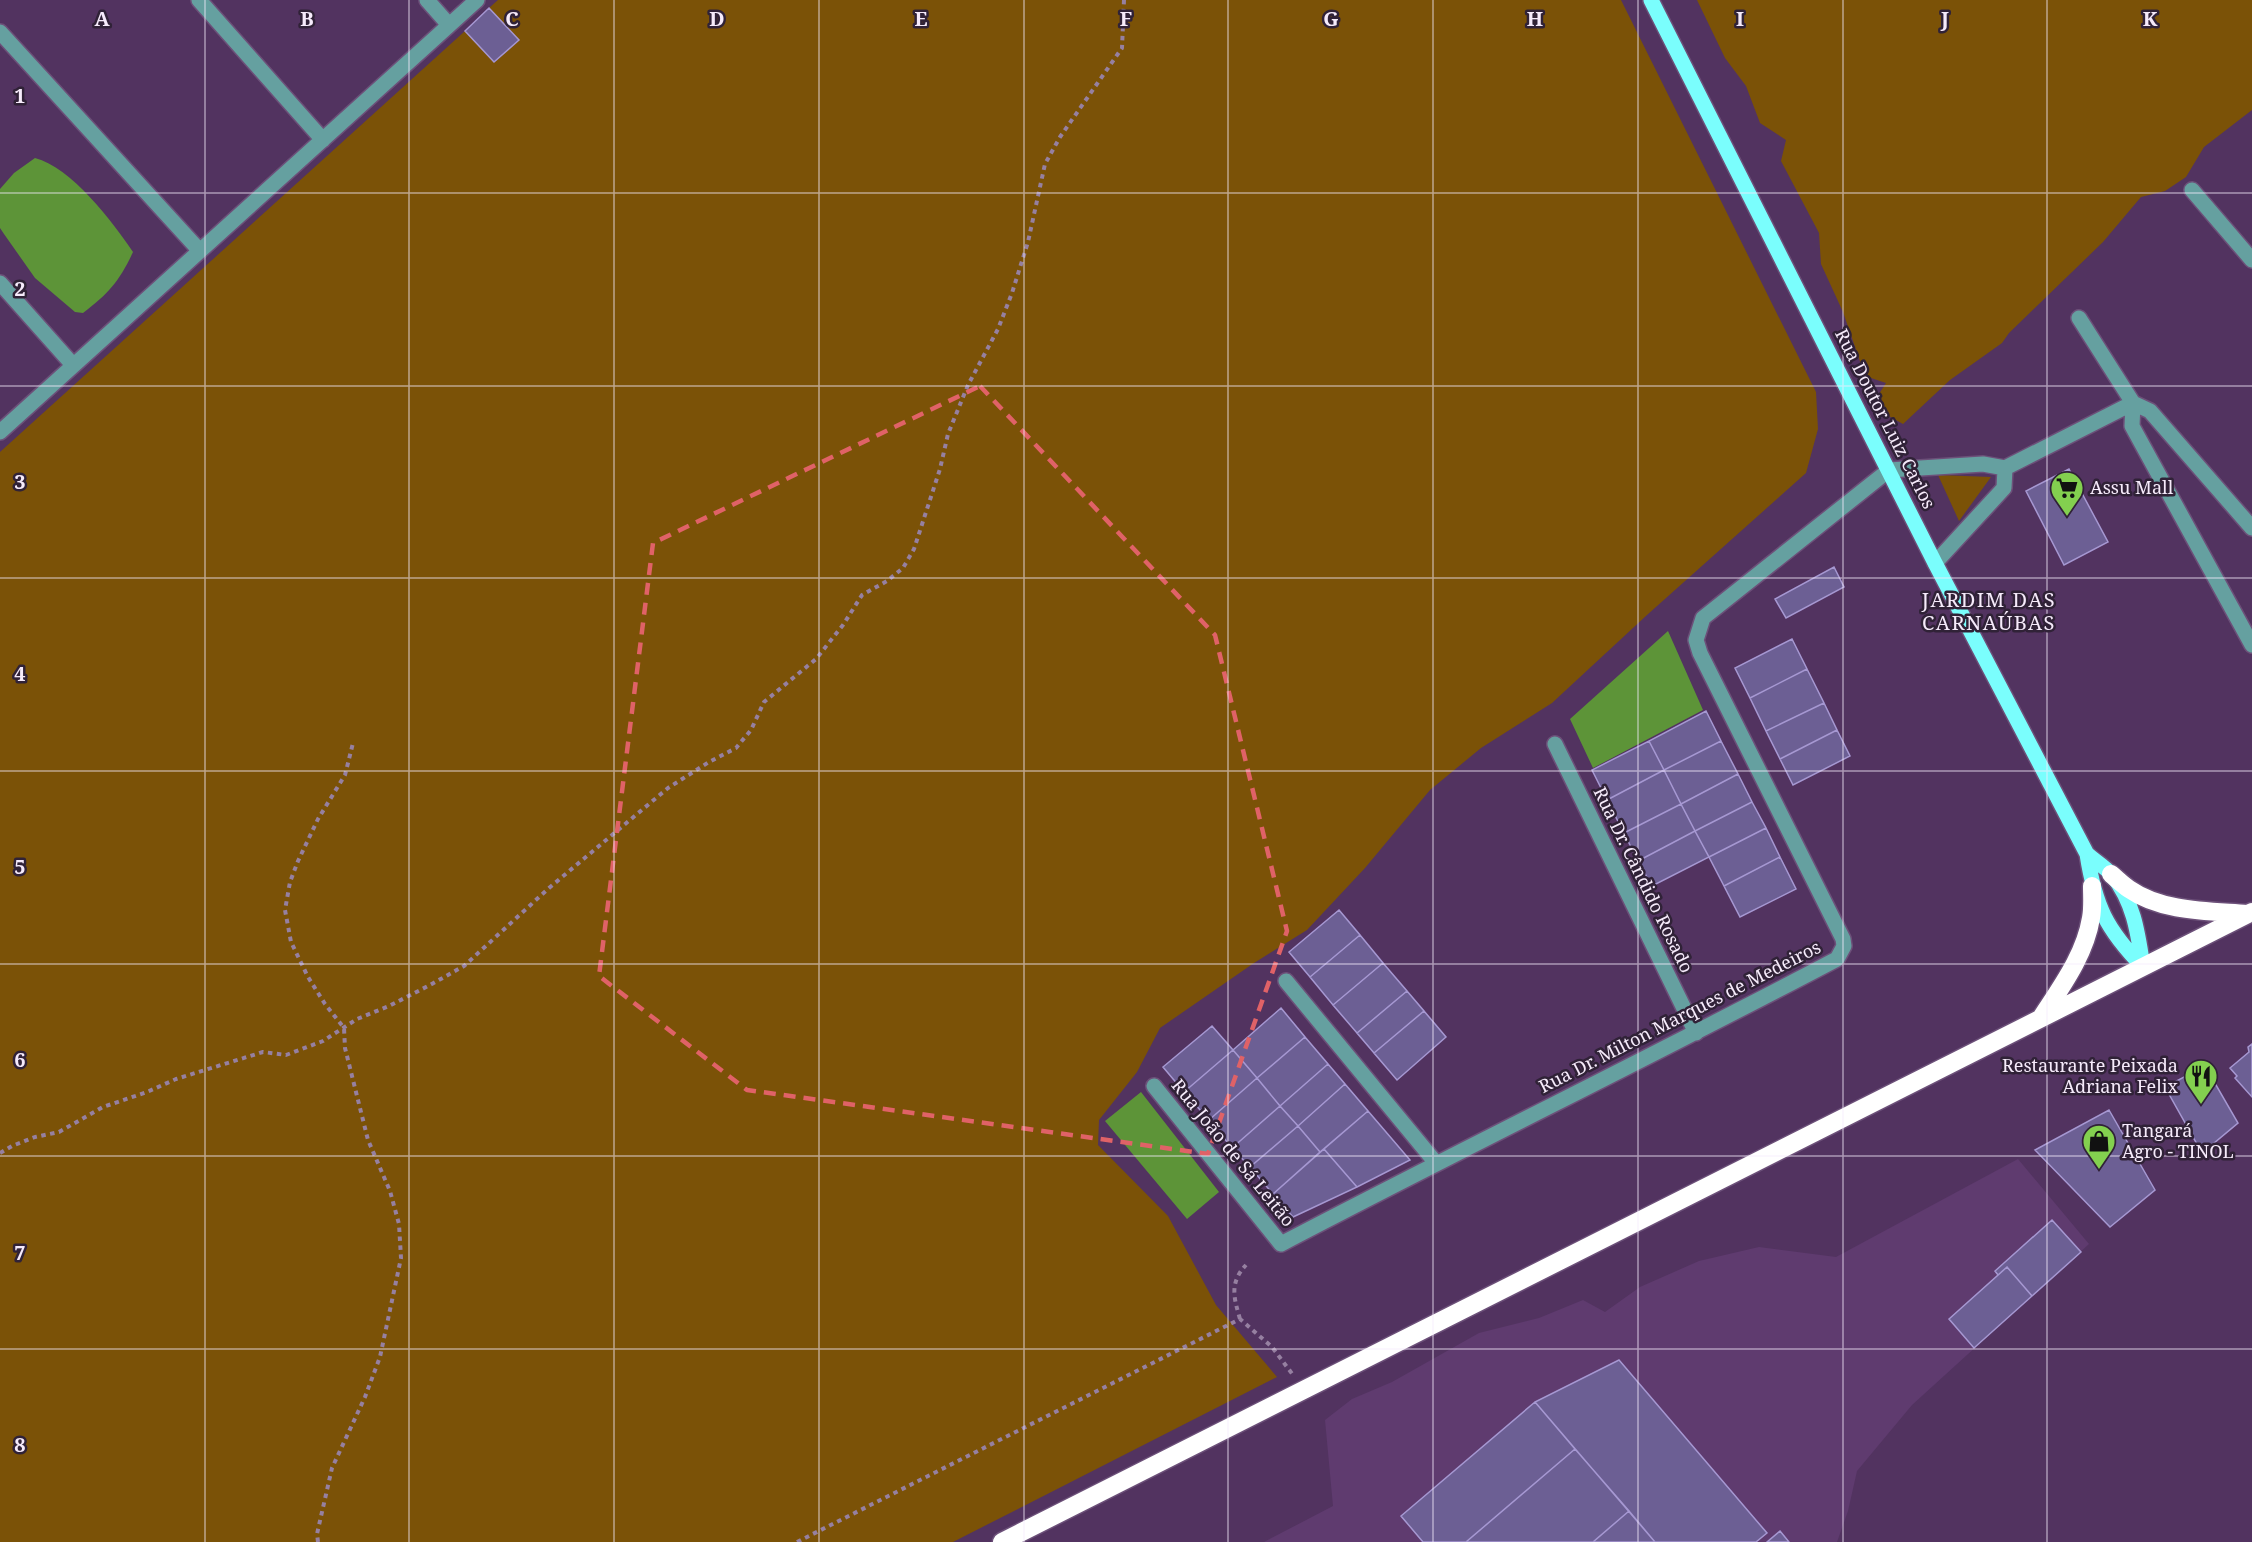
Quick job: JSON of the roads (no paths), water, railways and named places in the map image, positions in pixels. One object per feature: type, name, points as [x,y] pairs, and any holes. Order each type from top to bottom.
[{"type":"highway","points":[[2111,874],[2129,890],[2163,903],[2193,909],[2250,913]]},
{"type":"highway","points":[[2041,1018],[2066,980],[2088,935],[2092,915],[2092,886]]},
{"type":"highway","points":[[1002,1542],[2250,913]]},
{"type":"main road","name":"Rua Doutor Luiz Carlos","points":[[1651,0],[1935,563],[2087,854]]},
{"type":"main road","points":[[2087,854],[2111,874],[2132,911],[2138,931],[2143,967]]},
{"type":"main road","points":[[2087,854],[2092,886],[2108,924],[2119,942],[2143,967]]},
{"type":"street","points":[[199,0],[323,140]]},
{"type":"street","points":[[427,0],[449,25]]},
{"type":"street","points":[[0,432],[477,0]]},
{"type":"street","points":[[0,32],[200,251]]},
{"type":"street","points":[[2192,190],[2252,260]]},
{"type":"street","points":[[0,283],[73,365]]},
{"type":"street","points":[[2079,318],[2133,403],[2150,411],[2252,528]]},
{"type":"street","points":[[1889,470],[1983,464],[2005,468],[2133,403]]},
{"type":"street","points":[[2133,403],[2132,426],[2252,645]]},
{"type":"street","points":[[1935,563],[2004,488],[2005,468]]},
{"type":"street","name":"Rua Dr. Milton Marques de Medeiros","points":[[1281,1244],[1837,959],[1844,946],[1843,939],[1696,640],[1703,618],[1889,470]]},
{"type":"street","name":"Rua Dr. Cândido Rosado","points":[[1556,744],[1696,1033]]},
{"type":"street","points":[[1286,981],[1436,1163]]},
{"type":"street","name":"Rua João de Sá Leitão","points":[[1154,1086],[1281,1244]]},
{"type":"place","name":"Assu Mall","points":[[2067,517]]},
{"type":"place","name":"Restaurante Peixada Adriana Felix","points":[[2201,1105]]},
{"type":"place","name":"Tangará Agro - TINOL","points":[[2099,1170]]},
{"type":"district","name":"JARDIM DAS CARNAÚBAS","points":[[1989,612]]}]
